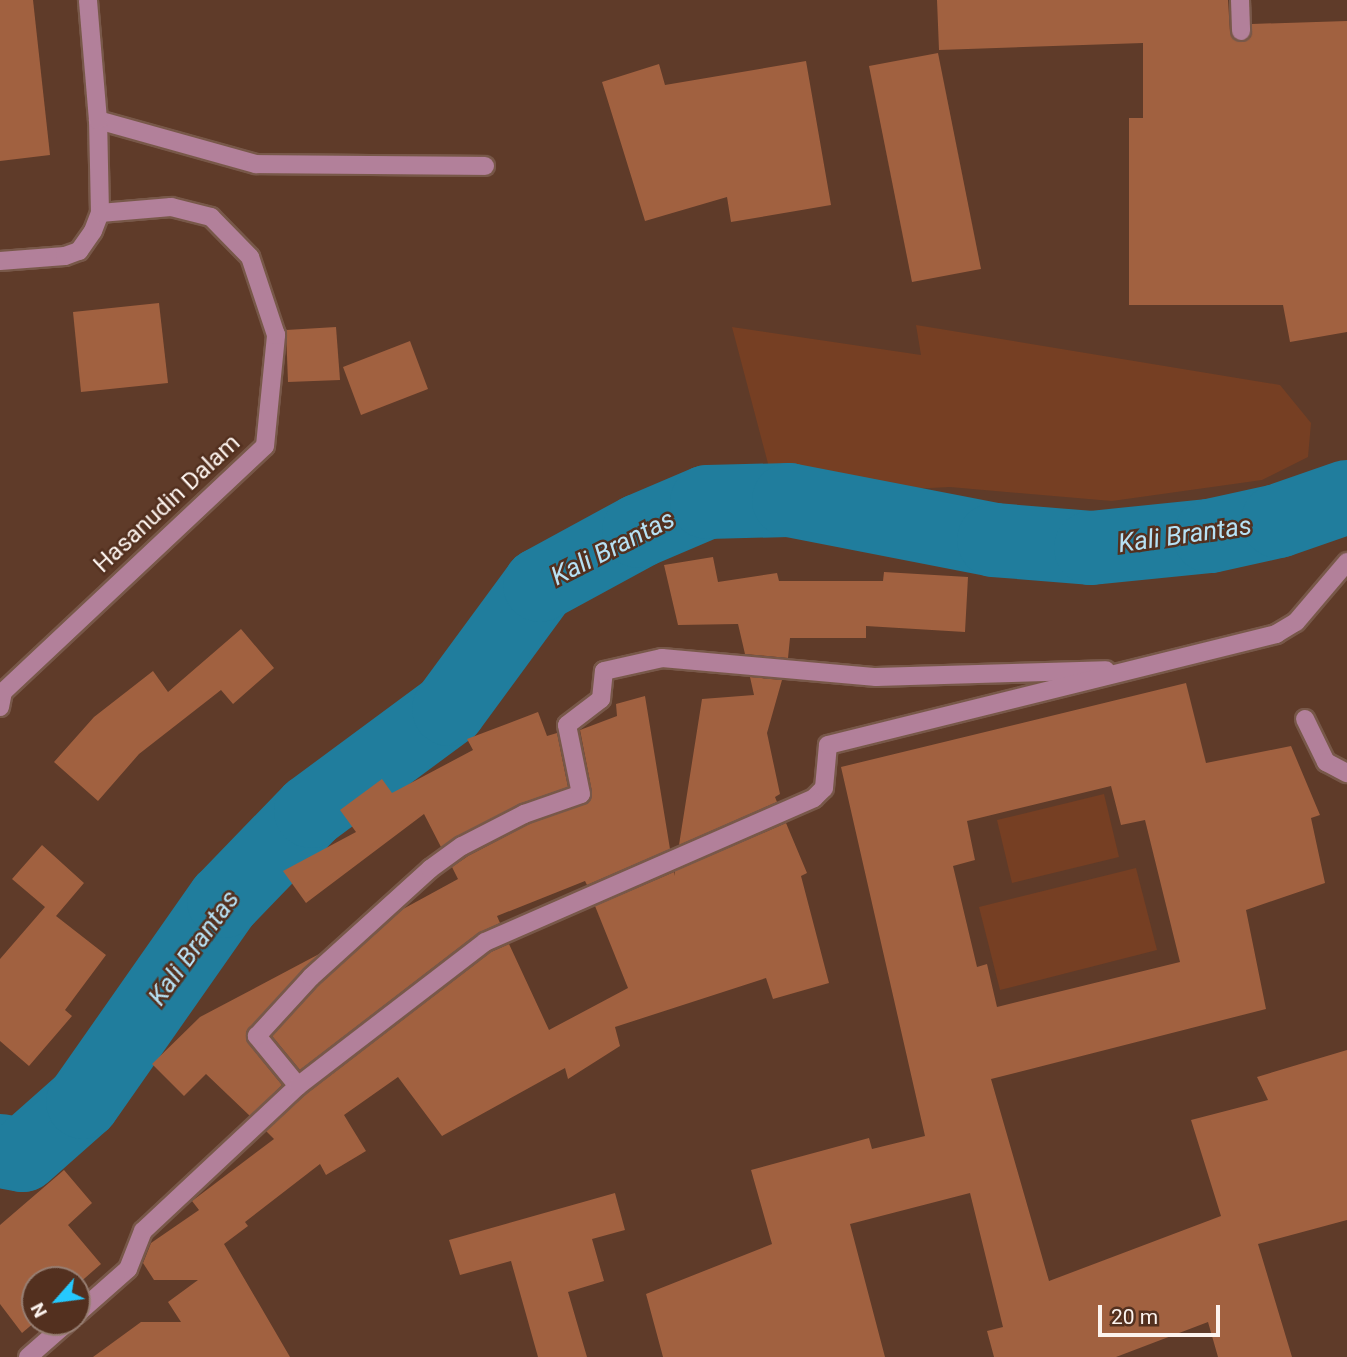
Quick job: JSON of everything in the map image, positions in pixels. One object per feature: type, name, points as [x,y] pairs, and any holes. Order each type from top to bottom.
[{"type":"street","points":[[0,261],[55,258],[79,251],[100,213],[98,120],[88,0]]},
{"type":"street","points":[[1240,0],[1241,31]]},
{"type":"street","points":[[98,120],[256,164],[485,166]]},
{"type":"street","name":"Hasanudin Dalam","points":[[1,697],[265,446],[276,335],[250,257],[211,217],[171,207],[100,213]]},
{"type":"street","points":[[91,1302],[128,1269],[143,1231],[298,1086],[485,942],[814,798],[824,788],[828,746],[1276,634],[1296,622],[1347,562]]},
{"type":"street","points":[[298,1086],[257,1036],[311,977],[430,869],[461,846],[524,814],[581,794],[567,725],[601,699],[604,671],[662,658],[876,677],[1141,669]]},
{"type":"street","points":[[1305,719],[1326,762],[1347,773]]},
{"type":"street","points":[[28,1357],[52,1336]]},
{"type":"shaded area","points":[[916,325],[1280,385],[1311,423],[1308,457],[1262,480],[1112,501],[950,487],[869,491],[771,475],[732,327],[921,355]]},
{"type":"shaded area","points":[[1104,794],[1119,857],[1012,883],[997,820]]},
{"type":"shaded area","points":[[1136,868],[1157,950],[1000,990],[979,907]]},
{"type":"building","points":[[0,0],[33,0],[50,155],[0,161]]},
{"type":"building","points":[[937,0],[1228,0],[1230,32],[1241,42],[1251,37],[1252,24],[1347,21],[1347,332],[1290,342],[1283,305],[1129,305],[1129,118],[1143,118],[1143,43],[939,50]]},
{"type":"building","points":[[938,53],[981,269],[912,282],[869,66]]},
{"type":"building","points":[[806,61],[831,205],[731,222],[727,197],[645,221],[602,82],[659,64],[665,85]]},
{"type":"building","points":[[159,303],[168,383],[81,392],[73,312]]},
{"type":"building","points":[[336,327],[340,380],[288,382],[286,330]]},
{"type":"building","points":[[410,341],[428,389],[361,415],[343,367]]},
{"type":"building","points":[[713,557],[718,582],[777,573],[779,581],[883,581],[884,572],[968,577],[965,632],[866,626],[866,638],[790,638],[788,658],[745,654],[738,624],[678,625],[664,565]]},
{"type":"building","points":[[241,629],[274,668],[233,704],[221,690],[139,754],[98,801],[54,762],[94,717],[153,671],[168,692]]},
{"type":"building","points":[[750,677],[782,680],[767,733],[780,794],[775,797],[777,802],[679,845],[702,699],[754,695]]},
{"type":"building","points":[[1186,683],[1206,763],[1291,746],[1320,815],[1311,818],[1325,883],[1246,910],[1266,1009],[991,1079],[1049,1281],[1221,1216],[1191,1120],[1268,1100],[1257,1077],[1347,1050],[1347,1220],[1258,1244],[1292,1357],[1218,1357],[1208,1322],[1116,1357],[994,1357],[987,1331],[1003,1327],[970,1193],[850,1224],[885,1357],[663,1357],[646,1294],[772,1244],[751,1170],[869,1138],[872,1149],[925,1136],[841,767]],"holes":[[[1111,786],[1121,825],[1145,820],[1180,962],[997,1007],[987,964],[977,967],[953,866],[975,860],[967,821]]]},
{"type":"building","points":[[645,696],[670,849],[587,885],[585,881],[497,916],[500,923],[478,933],[300,1070],[272,1036],[319,985],[403,909],[458,879],[452,867],[468,856],[529,824],[589,802],[592,792],[580,730],[617,716],[616,704]]},
{"type":"building","points":[[538,712],[547,736],[557,733],[568,787],[519,804],[441,847],[424,814],[306,903],[283,871],[356,832],[340,810],[382,779],[392,793],[473,750],[467,739]]},
{"type":"building","points":[[786,823],[807,873],[801,876],[829,983],[773,999],[766,978],[615,1027],[620,1046],[568,1079],[565,1068],[442,1136],[398,1077],[344,1115],[366,1151],[326,1175],[320,1164],[245,1222],[248,1226],[224,1244],[290,1357],[93,1357],[141,1322],[181,1322],[168,1302],[198,1280],[154,1280],[143,1263],[151,1243],[199,1210],[192,1201],[274,1139],[266,1131],[305,1095],[491,952],[509,944],[549,1030],[628,988],[595,906],[674,872],[674,876],[675,871]]},
{"type":"building","points":[[42,845],[84,883],[56,916],[106,955],[65,1010],[72,1016],[29,1066],[0,1041],[0,959],[45,907],[12,879]]},
{"type":"building","points":[[321,953],[246,1032],[248,1043],[282,1085],[250,1116],[206,1074],[184,1096],[152,1064],[200,1017]]},
{"type":"building","points":[[64,1170],[92,1203],[68,1225],[101,1264],[91,1273],[91,1266],[21,1266],[21,1332],[0,1304],[0,1225]]},
{"type":"building","points":[[615,1193],[625,1230],[592,1239],[604,1281],[568,1292],[587,1357],[538,1357],[511,1261],[460,1275],[449,1240]]},
{"type":"waterway","name":"Kali Brantas","points":[[0,1151],[23,1155],[83,1102],[224,901],[311,811],[449,709],[540,585],[639,531],[707,502],[789,500],[994,540],[1091,548],[1210,536],[1278,521],[1347,497]]}]
